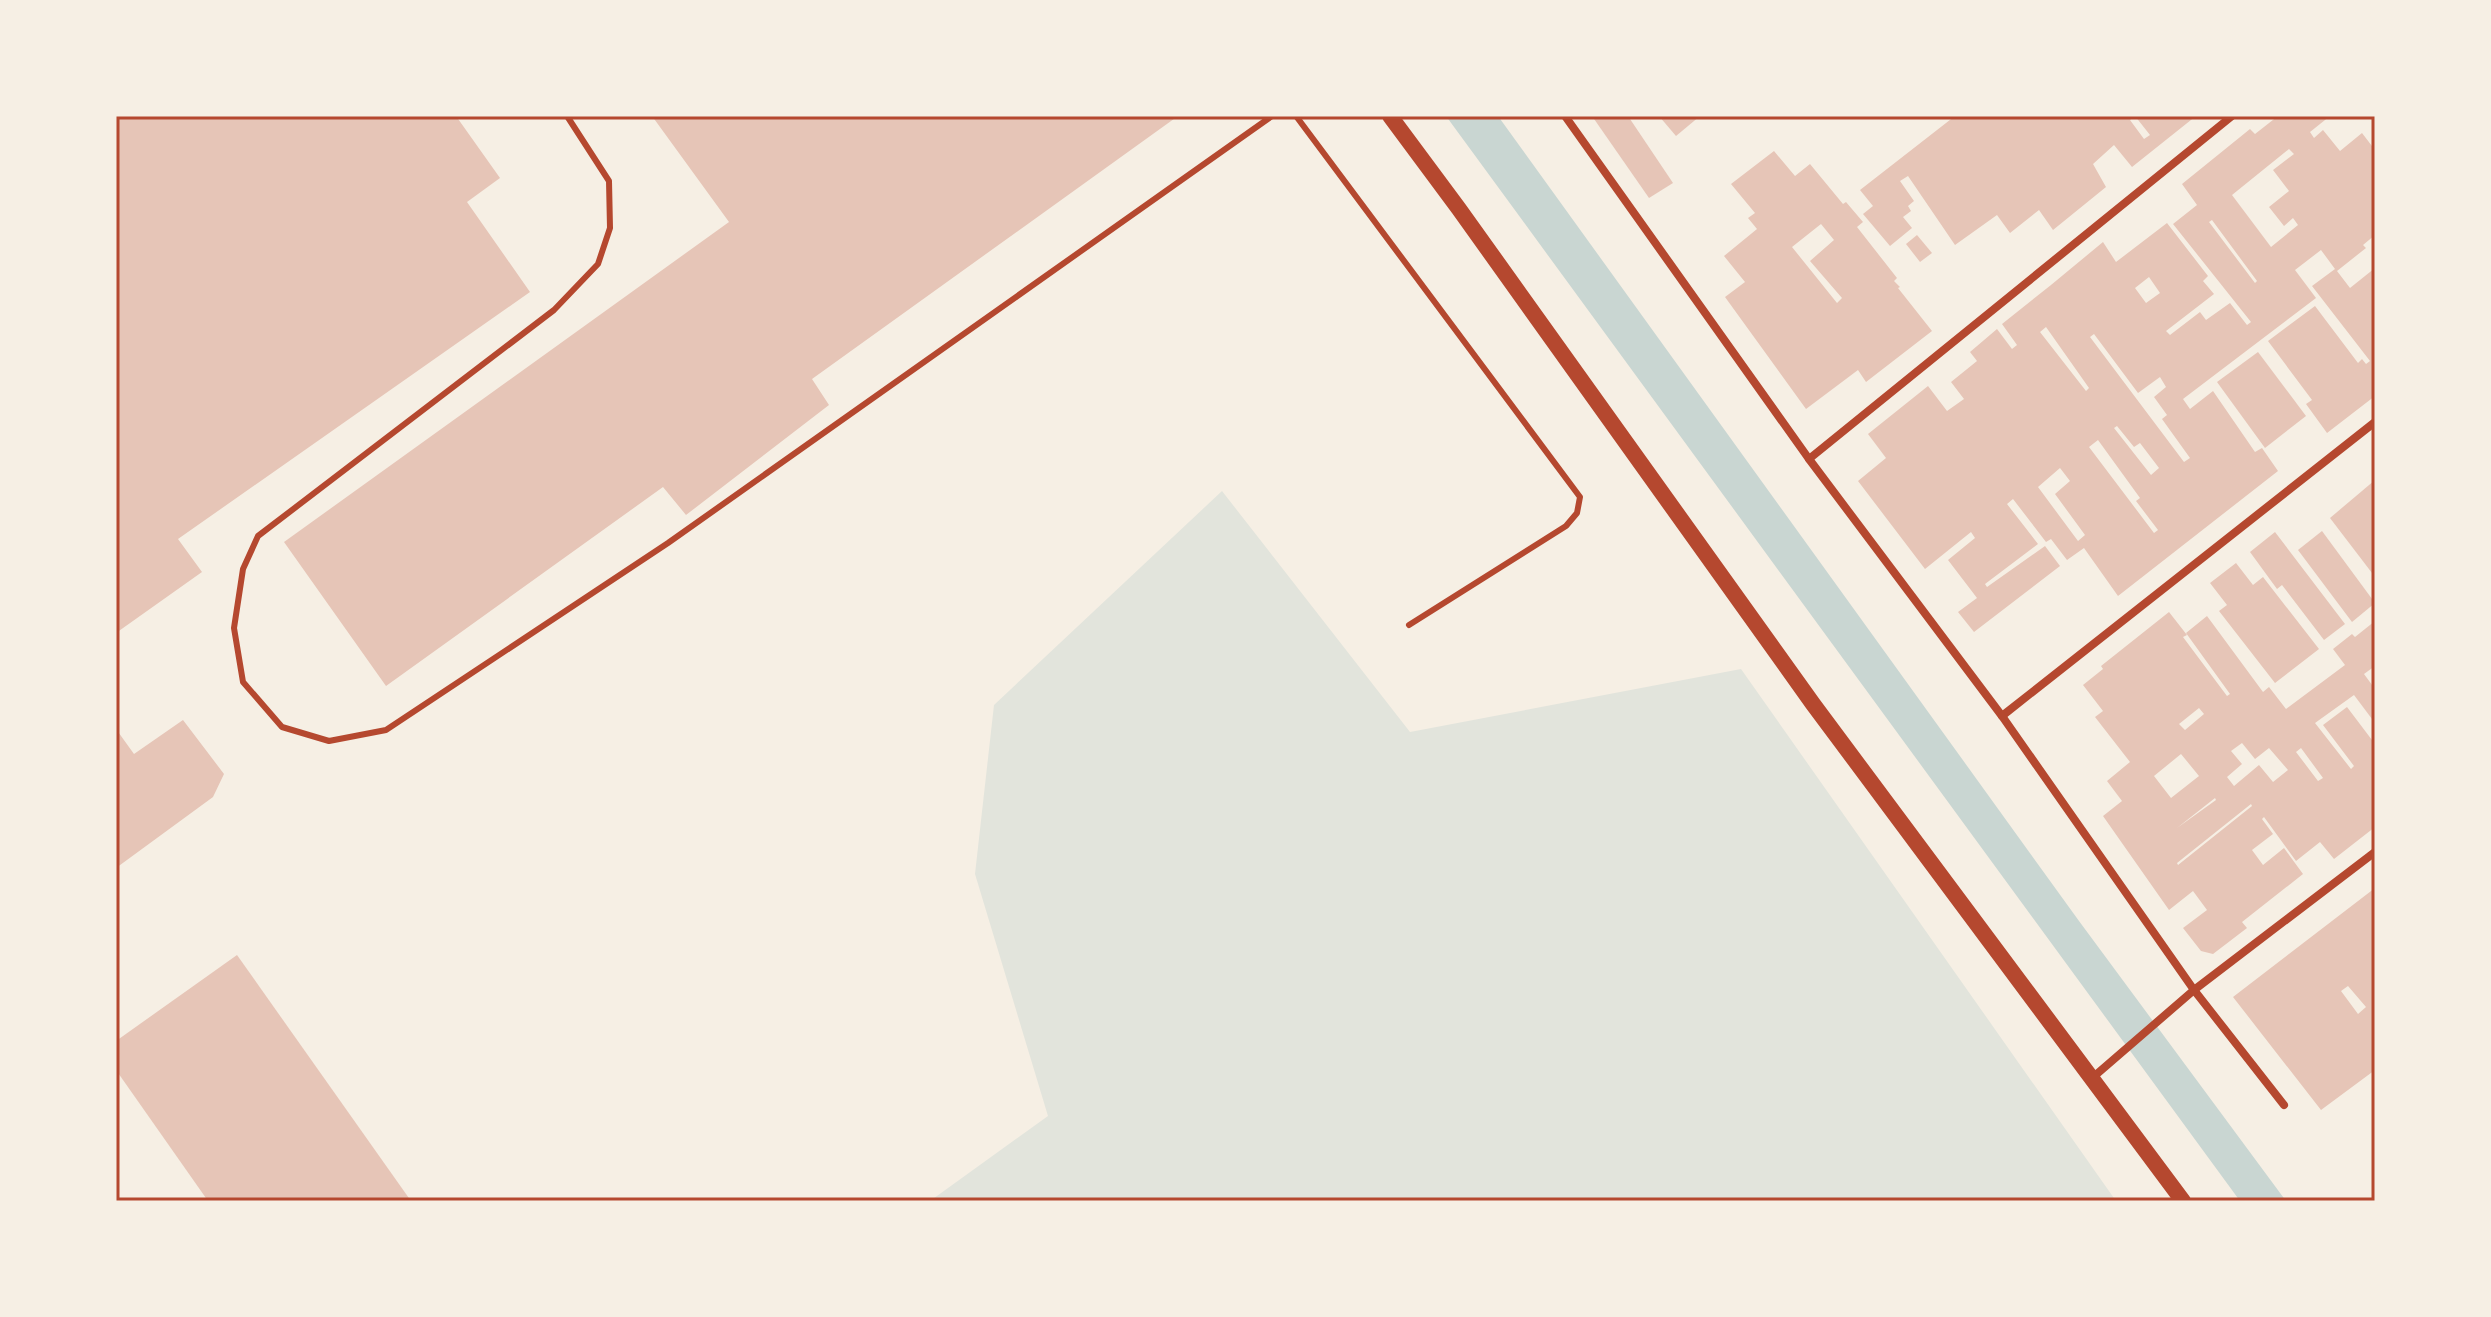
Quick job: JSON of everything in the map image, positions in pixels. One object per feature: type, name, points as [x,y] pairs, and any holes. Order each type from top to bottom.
[{"type":"main road","points":[[1390,116],[1813,704],[2183,1201]]},
{"type":"street","points":[[1565,116],[1809,459],[2002,716],[2194,990],[2284,1105]]},
{"type":"street","points":[[1809,459],[2232,116]]},
{"type":"street","points":[[2002,716],[2375,422]]},
{"type":"street","points":[[2091,1080],[2194,990],[2375,852]]},
{"type":"lane","points":[[567,116],[609,181],[610,228],[598,264],[554,310],[258,536],[243,569],[234,628],[243,682],[282,727],[329,741],[386,730],[668,543],[1272,116]]},
{"type":"lane","points":[[1296,116],[1580,497],[1577,513],[1566,526],[1409,625]]},
{"type":"shaded area","points":[[1446,116],[1498,116],[2079,921],[2286,1201],[2240,1201]]},
{"type":"shaded area","points":[[1222,491],[1410,732],[1741,669],[2116,1201],[930,1201],[1048,1116],[975,874],[994,705]]},
{"type":"building","points":[[116,116],[456,116],[500,178],[467,202],[530,292],[178,539],[202,572],[116,633]]},
{"type":"building","points":[[652,116],[1178,116],[812,379],[829,405],[686,515],[663,487],[386,686],[284,542],[729,222]]},
{"type":"building","points":[[1592,116],[1628,116],[1673,183],[1649,198]]},
{"type":"building","points":[[1659,116],[1700,116],[1676,136]]},
{"type":"building","points":[[1955,116],[2135,116],[2196,116],[2132,167],[2114,145],[2093,164],[2106,187],[2053,230],[2039,210],[2010,233],[1997,215],[1955,245],[1908,176],[1900,181],[1914,201],[1908,206],[1911,211],[1903,217],[1912,228],[1890,246],[1863,214],[1873,206],[1860,190]],"holes":[[[2135,116],[2150,135],[2144,139],[2130,120]]]},
{"type":"building","points":[[2278,116],[2330,116],[2310,132],[2314,138],[2323,130],[2340,151],[2362,133],[2375,150],[2375,235],[2363,245],[2366,248],[2337,271],[2350,288],[2375,268],[2375,396],[2327,433],[2306,404],[2312,400],[2268,341],[2315,306],[2358,363],[2362,359],[2366,364],[2370,361],[2312,286],[2335,269],[2321,250],[2295,270],[2316,298],[2183,399],[2190,409],[2213,391],[2255,452],[2262,448],[2278,471],[2118,596],[2084,548],[2067,560],[2051,539],[2046,542],[2013,499],[2007,504],[2038,544],[1985,584],[1987,587],[2045,546],[2060,566],[1974,632],[1958,612],[1977,598],[1948,560],[1975,538],[1971,532],[1925,569],[1858,481],[1886,458],[1868,434],[1928,386],[1947,411],[1964,399],[1951,382],[1977,361],[1970,352],[1997,329],[2012,349],[2017,345],[2002,324],[2103,242],[2116,262],[2167,223],[2208,276],[2203,281],[2214,294],[2166,331],[2170,335],[2200,312],[2206,320],[2230,303],[2247,325],[2251,322],[2173,224],[2197,205],[2182,184],[2250,129],[2255,134]],"holes":[[[2289,149],[2294,154],[2273,170],[2289,191],[2269,207],[2284,226],[2293,218],[2298,225],[2271,247],[2232,195]],[[2212,220],[2257,281],[2255,283],[2209,222]],[[2149,277],[2160,293],[2146,303],[2135,288]],[[2046,327],[2089,388],[2086,391],[2040,332]],[[2094,334],[2138,393],[2160,377],[2166,387],[2154,397],[2167,415],[2162,419],[2190,458],[2184,462],[2090,337]],[[2117,426],[2134,447],[2140,443],[2159,468],[2151,475],[2114,428]],[[2098,440],[2140,498],[2136,501],[2158,530],[2154,533],[2089,447]],[[2060,468],[2070,481],[2055,494],[2085,535],[2078,541],[2038,487]]]},
{"type":"building","points":[[1774,151],[1795,176],[1810,164],[1843,204],[1846,202],[1863,222],[1857,227],[1897,278],[1894,281],[1898,288],[1932,331],[1866,382],[1858,370],[1806,409],[1725,297],[1745,282],[1724,256],[1757,229],[1748,218],[1755,213],[1731,184]],"holes":[[[1821,224],[1834,240],[1810,261],[1842,298],[1837,303],[1792,247]]]},
{"type":"building","points":[[1917,235],[1932,253],[1920,262],[1906,244]]},
{"type":"building","points":[[2258,352],[2306,416],[2265,448],[2217,382]]},
{"type":"building","points":[[2375,480],[2375,571],[2372,573],[2330,518]]},
{"type":"building","points":[[2322,531],[2375,603],[2352,622],[2298,550]]},
{"type":"building","points":[[2275,532],[2345,624],[2324,640],[2282,585],[2277,589],[2250,552]]},
{"type":"building","points":[[2236,563],[2253,585],[2263,577],[2319,649],[2275,683],[2219,611],[2227,605],[2210,583]]},
{"type":"building","points":[[2169,612],[2187,635],[2183,637],[2227,696],[2230,694],[2186,633],[2207,616],[2263,692],[2269,687],[2286,709],[2345,665],[2333,649],[2375,621],[2375,666],[2364,674],[2375,689],[2375,723],[2354,695],[2315,723],[2351,769],[2354,766],[2323,725],[2347,707],[2375,744],[2375,827],[2334,859],[2320,842],[2296,861],[2264,817],[2262,819],[2273,834],[2252,850],[2263,865],[2284,848],[2303,874],[2242,922],[2247,928],[2213,954],[2201,951],[2183,928],[2207,910],[2193,891],[2169,910],[2103,816],[2122,801],[2107,781],[2130,762],[2095,717],[2103,711],[2083,685],[2103,669],[2101,666]],"holes":[[[2199,708],[2204,714],[2185,730],[2179,724]],[[2242,743],[2255,759],[2269,748],[2288,770],[2273,782],[2259,765],[2234,786],[2227,777],[2242,764],[2231,751]],[[2301,748],[2323,778],[2318,781],[2296,752]],[[2181,754],[2199,776],[2171,798],[2154,776]],[[2215,798],[2216,800],[2177,828]],[[2251,804],[2252,806],[2177,863]]]},
{"type":"building","points":[[183,720],[224,774],[213,797],[116,868],[116,729],[134,754]]},
{"type":"building","points":[[2375,888],[2375,1070],[2321,1110],[2233,997]],"holes":[[[2348,986],[2366,1007],[2358,1014],[2341,991]]]},
{"type":"building","points":[[237,955],[411,1201],[208,1201],[116,1070],[116,1041]]}]
